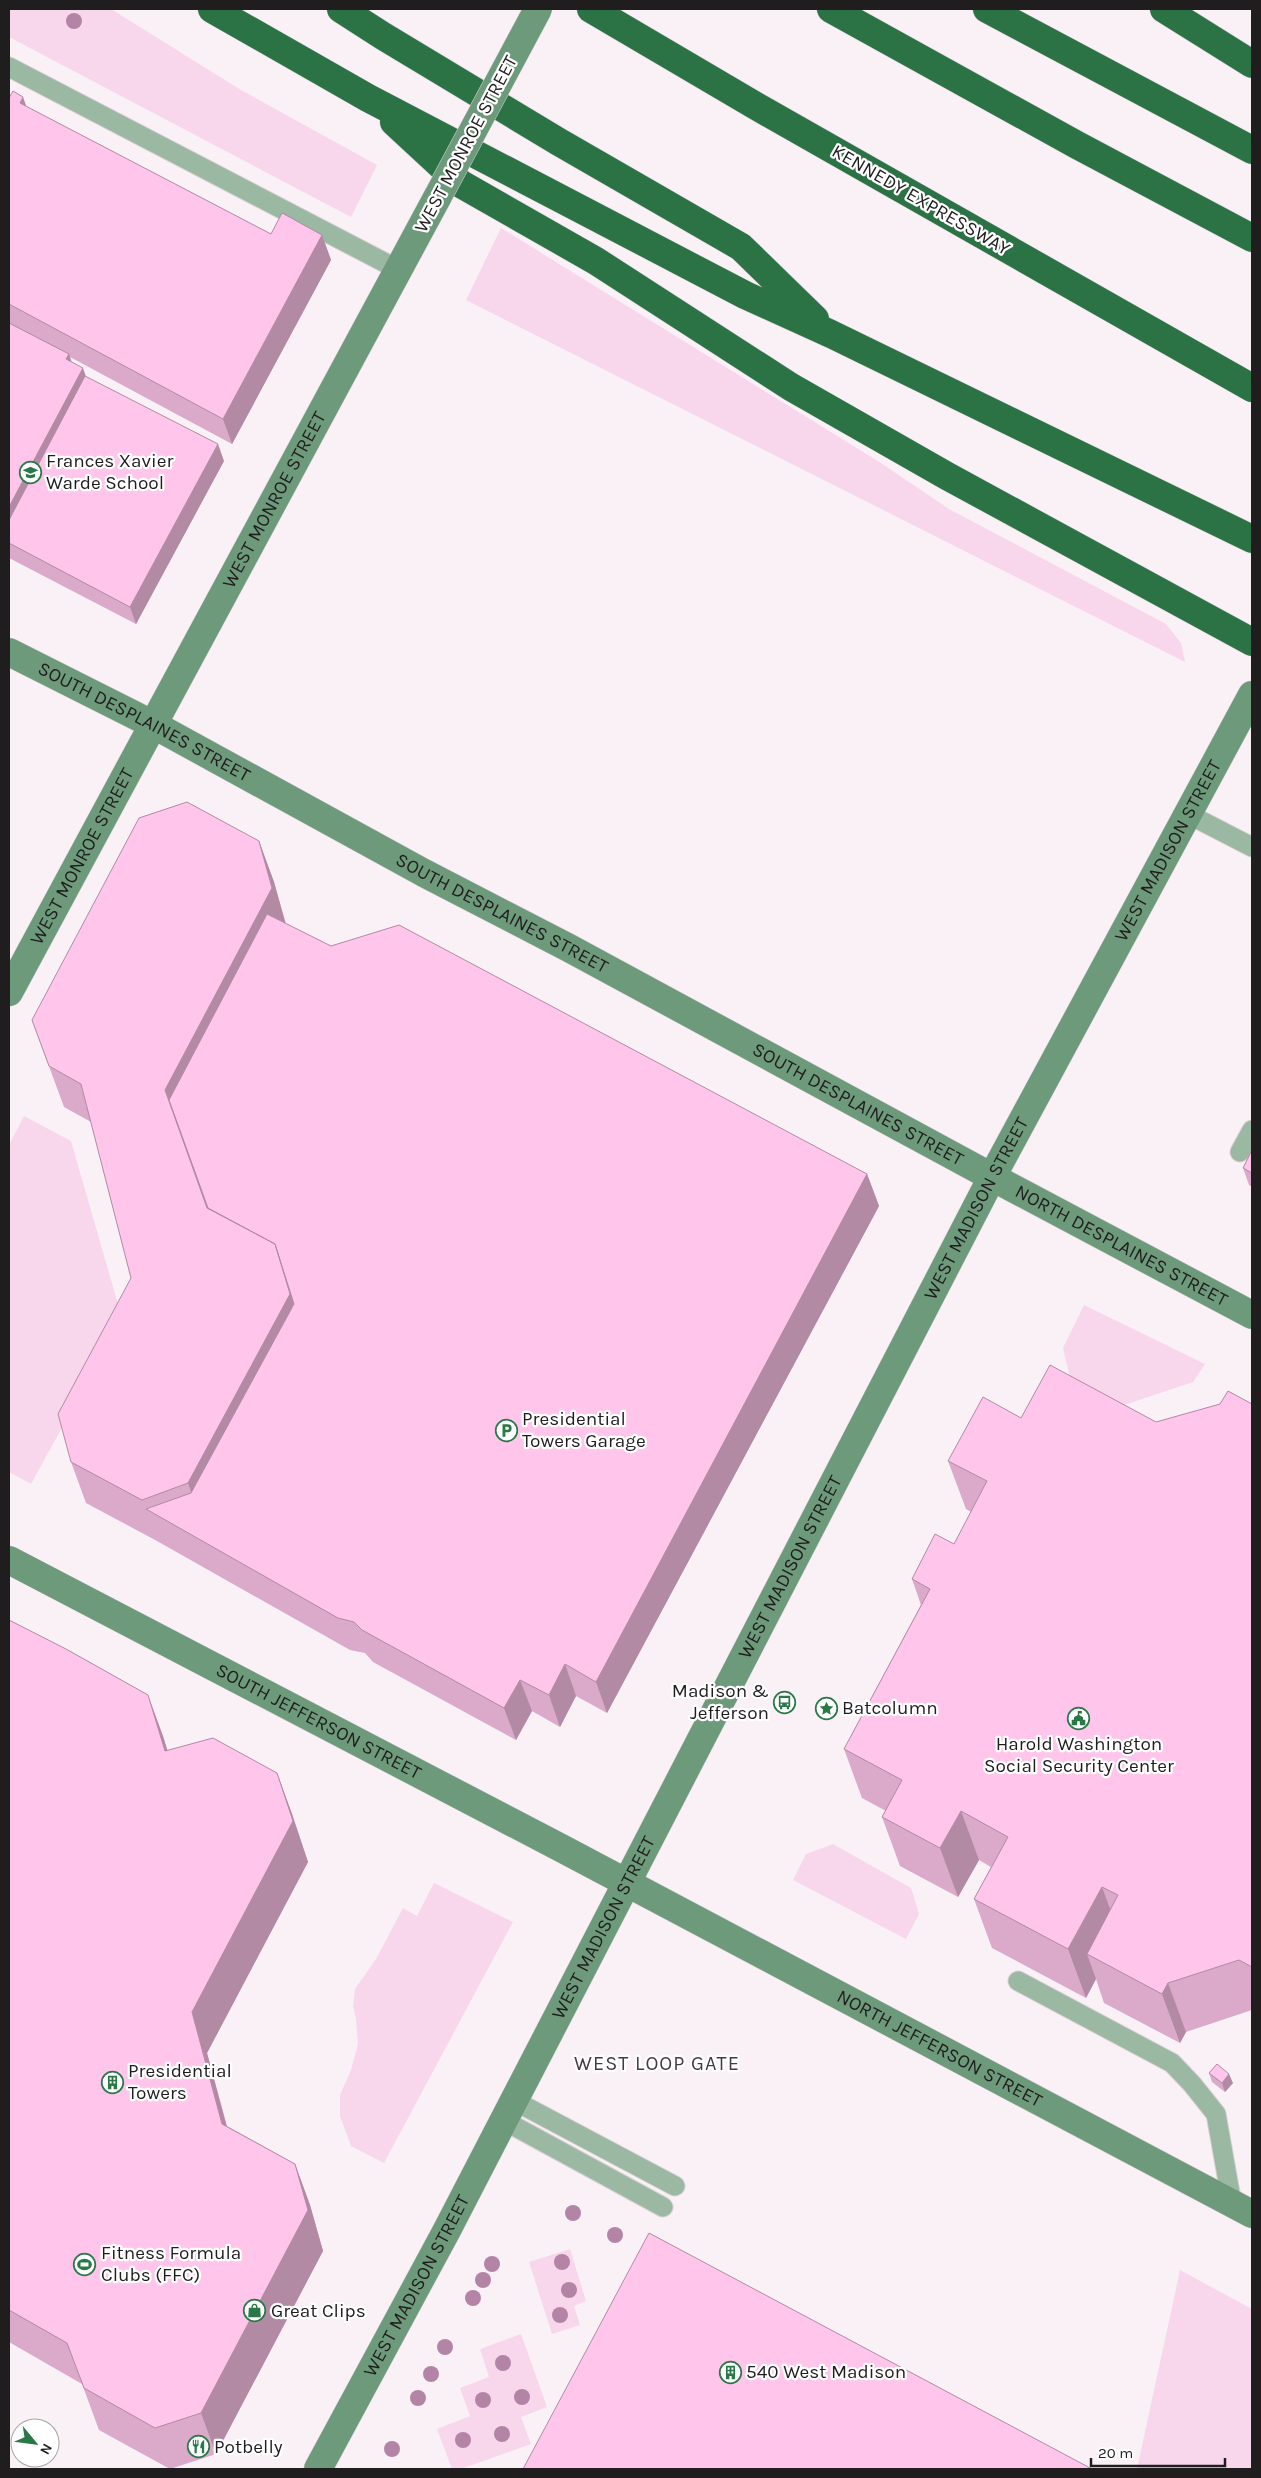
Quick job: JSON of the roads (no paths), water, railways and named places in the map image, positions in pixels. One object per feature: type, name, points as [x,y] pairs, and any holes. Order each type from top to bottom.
[{"type":"highway","points":[[212,9],[368,98],[745,295],[831,334],[1252,539]]},
{"type":"highway","points":[[341,9],[492,102],[741,247],[831,334]]},
{"type":"highway","name":"KENNEDY EXPRESSWAY","points":[[591,9],[764,111],[1252,388]]},
{"type":"highway","points":[[831,9],[1077,145],[1252,238]]},
{"type":"highway","points":[[987,9],[1252,150]]},
{"type":"highway","points":[[1164,9],[1252,64]]},
{"type":"highway","points":[[368,98],[461,184],[596,261],[800,392],[947,476],[1252,642]]},
{"type":"main road","name":"WEST MONROE STREET","points":[[9,992],[400,270],[538,9]]},
{"type":"main road","name":"SOUTH DESPLAINES STREET","points":[[9,652],[154,725],[424,873],[569,948],[992,1177]]},
{"type":"main road","name":"WEST MADISON STREET","points":[[318,2469],[627,1883],[992,1177],[1252,695]]},
{"type":"main road","name":"NORTH DESPLAINES STREET","points":[[992,1177],[1252,1315]]},
{"type":"main road","name":"SOUTH JEFFERSON STREET","points":[[9,1560],[627,1883]]},
{"type":"main road","name":"NORTH JEFFERSON STREET","points":[[627,1883],[1242,2209]]},
{"type":"lane","points":[[9,67],[400,270]]},
{"type":"lane","points":[[1188,814],[1252,847]]},
{"type":"lane","points":[[1240,1152],[1252,1130]]},
{"type":"lane","points":[[1018,1981],[1172,2063],[1216,2114],[1242,2209]]},
{"type":"lane","points":[[508,2110],[675,2186]]},
{"type":"lane","points":[[508,2110],[663,2207]]},
{"type":"place","name":"Frances Xavier Warde School","points":[[30,472]]},
{"type":"place","name":"Presidential Towers Garage","points":[[506,1430]]},
{"type":"place","name":"Madison & Jefferson","points":[[785,1702]]},
{"type":"place","name":"Batcolumn","points":[[826,1708]]},
{"type":"place","name":"Harold Washington Social Security Center","points":[[1079,1718]]},
{"type":"place","name":"Presidential Towers","points":[[112,2082]]},
{"type":"place","name":"Fitness Formula Clubs (FFC)","points":[[85,2264]]},
{"type":"place","name":"Great Clips","points":[[255,2311]]},
{"type":"place","name":"540 West Madison","points":[[730,2372]]},
{"type":"place","name":"Potbelly","points":[[198,2447]]},
{"type":"district","name":"WEST LOOP GATE","points":[[657,2063]]}]
